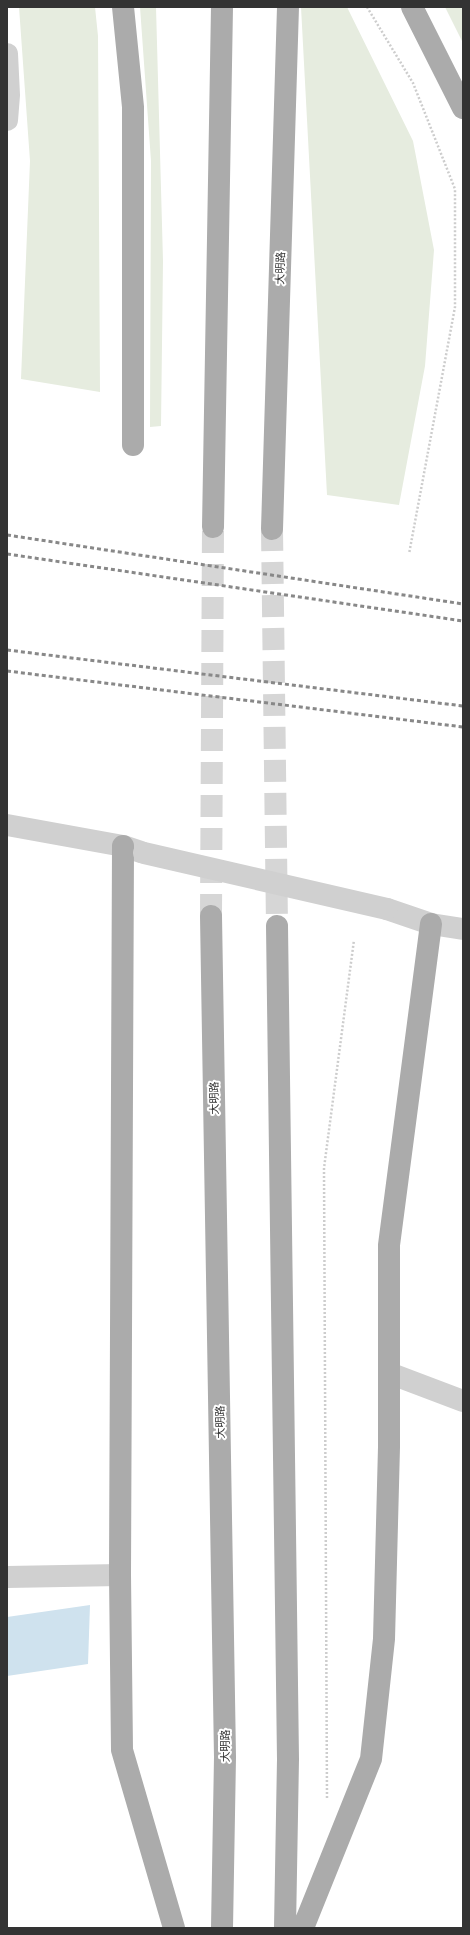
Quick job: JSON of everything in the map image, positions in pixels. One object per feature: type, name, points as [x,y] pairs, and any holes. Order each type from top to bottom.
[{"type":"main road","points":[[123,7],[133,107],[133,446]]},
{"type":"main road","points":[[213,527],[222,7]]},
{"type":"main road","name":"大明路","points":[[272,529],[288,7]]},
{"type":"main road","points":[[412,7],[463,108]]},
{"type":"main road","points":[[123,846],[120,1574],[122,1750],[174,1928]]},
{"type":"main road","name":"大明路","points":[[211,916],[225,1757],[222,1928]]},
{"type":"main road","points":[[303,1928],[371,1759],[384,1639],[389,1373],[389,1244],[431,924]]},
{"type":"main road","points":[[277,926],[288,1759],[285,1928]]},
{"type":"street","points":[[7,54],[9,95],[7,120]]},
{"type":"street","points":[[7,825],[123,846],[144,854],[386,910],[431,924],[463,929]]},
{"type":"street","points":[[389,1373],[463,1401]]},
{"type":"street","points":[[7,1577],[120,1574]]},
{"type":"path","points":[[367,7],[412,83],[455,189],[455,307],[409,554]]},
{"type":"path","points":[[328,1804],[324,1168],[354,940]]},
{"type":"shaded area","points":[[19,7],[95,7],[98,36],[100,392],[21,379],[30,161]]},
{"type":"shaded area","points":[[140,7],[156,7],[163,261],[161,426],[150,427],[151,161]]},
{"type":"shaded area","points":[[301,7],[347,7],[413,141],[434,250],[425,366],[399,505],[327,495]]},
{"type":"shaded area","points":[[445,7],[463,7],[463,43]]},
{"type":"water","points":[[90,1605],[88,1664],[7,1676],[7,1617]]},
{"type":"tunnel","points":[[211,916],[213,527]]},
{"type":"tunnel","points":[[272,529],[277,926]]},
{"type":"railway","points":[[7,535],[463,604]]},
{"type":"railway","points":[[7,554],[463,621]]},
{"type":"railway","points":[[7,650],[463,706]]},
{"type":"railway","points":[[7,671],[463,727]]}]
